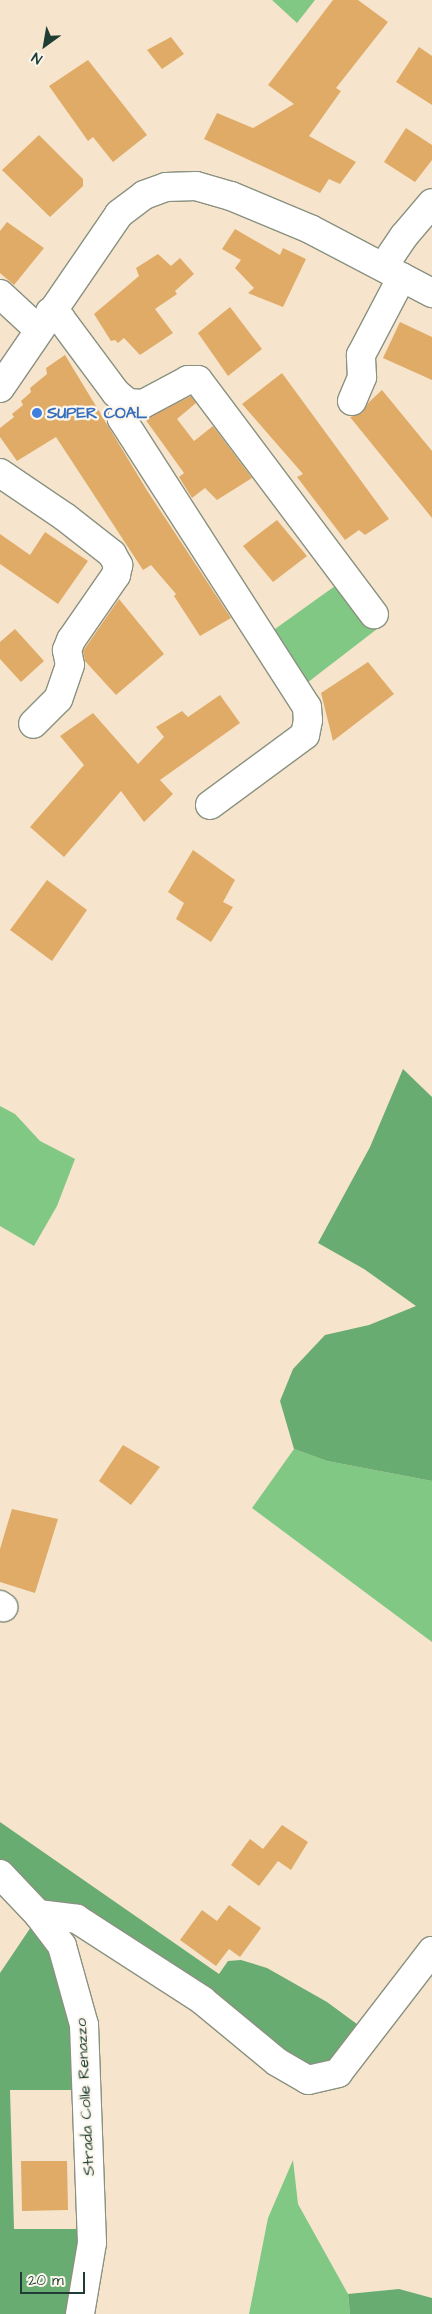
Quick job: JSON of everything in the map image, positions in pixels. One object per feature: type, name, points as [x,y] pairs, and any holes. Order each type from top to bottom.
[{"type":"street","points":[[0,388],[44,321],[123,210],[155,190],[178,185],[196,186],[232,196],[310,229],[432,293]]},
{"type":"street","points":[[352,401],[362,378],[361,355],[393,272],[404,236],[432,203]]},
{"type":"street","points":[[0,294],[44,321],[61,319],[116,393],[128,403],[143,404],[188,380],[198,380],[374,614]]},
{"type":"street","points":[[128,403],[122,419],[307,707],[308,720],[305,735],[210,805]]},
{"type":"street","points":[[0,474],[65,517],[112,554],[118,565],[116,576],[71,640],[67,650],[70,665],[58,699],[33,724]]},
{"type":"street","name":"Strada Colle Renazzo","points":[[0,1874],[38,1914],[62,1946],[84,2025],[92,2243],[80,2314]]},
{"type":"street","points":[[38,1914],[77,1918],[202,2000],[277,2062],[308,2080],[338,2073],[432,1951]]},
{"type":"green space","points":[[272,0],[315,0],[297,23]]},
{"type":"green space","points":[[342,581],[377,629],[303,686],[268,634]]},
{"type":"green space","points":[[403,1069],[432,1097],[432,1481],[327,1461],[294,1449],[280,1401],[293,1369],[325,1335],[369,1325],[416,1306],[364,1269],[318,1243],[370,1147]]},
{"type":"green space","points":[[0,1106],[15,1114],[40,1141],[75,1159],[57,1206],[34,1246],[0,1226]]},
{"type":"green space","points":[[294,1449],[327,1461],[432,1481],[432,1642],[252,1508]]},
{"type":"green space","points":[[0,1822],[219,1974],[228,1961],[241,1960],[267,1968],[327,2002],[365,2030],[311,2079],[46,1909],[0,1867]]},
{"type":"green space","points":[[35,1921],[65,1969],[83,2090],[10,2090],[14,2229],[78,2229],[77,2268],[65,2314],[0,2314],[0,1973]]},
{"type":"green space","points":[[293,2160],[298,2204],[348,2294],[350,2314],[249,2314],[268,2218]]},
{"type":"green space","points":[[399,2289],[432,2298],[432,2314],[350,2314],[348,2294]]},
{"type":"building","points":[[333,0],[358,0],[388,22],[336,88],[341,91],[309,136],[356,162],[340,184],[329,179],[320,193],[204,139],[217,113],[253,128],[294,104],[268,85]]},
{"type":"building","points":[[171,37],[184,54],[162,69],[147,50]]},
{"type":"building","points":[[419,47],[432,56],[432,105],[396,82]]},
{"type":"building","points":[[88,60],[147,135],[113,162],[93,137],[88,141],[49,86]]},
{"type":"building","points":[[406,128],[432,145],[432,160],[415,182],[384,162]]},
{"type":"building","points":[[39,135],[83,179],[83,186],[50,217],[2,170]]},
{"type":"building","points":[[7,222],[44,248],[14,285],[0,273],[0,231]]},
{"type":"building","points":[[235,229],[280,255],[283,248],[306,259],[283,307],[248,293],[254,288],[235,268],[241,260],[222,249]]},
{"type":"building","points":[[158,254],[171,266],[180,258],[194,274],[175,291],[177,294],[155,309],[173,333],[140,355],[124,338],[118,343],[115,340],[111,341],[94,314],[139,276],[136,268]]},
{"type":"building","points":[[230,307],[262,349],[228,376],[198,333]]},
{"type":"building","points":[[400,322],[432,337],[432,380],[383,358]]},
{"type":"building","points":[[65,355],[148,492],[231,618],[200,636],[174,596],[176,594],[151,565],[143,570],[56,437],[17,461],[0,437],[0,428],[14,417],[12,414],[23,405],[21,401],[31,392],[30,388],[47,374],[46,368]]},
{"type":"building","points":[[282,373],[389,519],[365,535],[359,530],[345,540],[297,477],[303,474],[242,404]]},
{"type":"building","points":[[382,390],[432,451],[432,518],[350,417],[362,413],[369,402]]},
{"type":"building","points":[[191,396],[196,403],[177,419],[194,441],[213,426],[252,478],[217,500],[205,488],[192,498],[179,477],[184,473],[145,419]]},
{"type":"building","points":[[277,520],[307,556],[273,582],[243,546]]},
{"type":"building","points":[[45,532],[88,561],[58,604],[0,564],[0,534],[30,555]]},
{"type":"building","points":[[119,599],[164,654],[116,695],[85,661],[83,651]]},
{"type":"building","points":[[15,629],[44,661],[21,682],[0,659],[0,642]]},
{"type":"building","points":[[368,662],[394,694],[333,741],[321,693]]},
{"type":"building","points":[[220,695],[240,723],[160,780],[173,794],[144,822],[121,791],[64,857],[30,827],[84,765],[60,736],[93,713],[138,764],[164,737],[156,727],[182,711],[188,717]]},
{"type":"building","points":[[193,850],[235,880],[223,902],[233,907],[211,942],[176,919],[184,903],[168,892]]},
{"type":"building","points":[[47,880],[87,910],[52,961],[10,930]]},
{"type":"building","points":[[123,1445],[160,1467],[131,1505],[99,1481]]},
{"type":"building","points":[[12,1509],[58,1519],[35,1593],[0,1582],[0,1549]]},
{"type":"building","points":[[282,1825],[308,1842],[291,1870],[278,1861],[259,1886],[231,1865],[250,1839],[263,1849]]},
{"type":"building","points":[[229,1905],[261,1928],[240,1957],[229,1949],[216,1966],[180,1940],[202,1910],[217,1921]]},
{"type":"building","points":[[21,2161],[67,2161],[68,2210],[22,2211]]},
{"type":"place","name":"SUPER COAL","points":[[37,413]]}]
